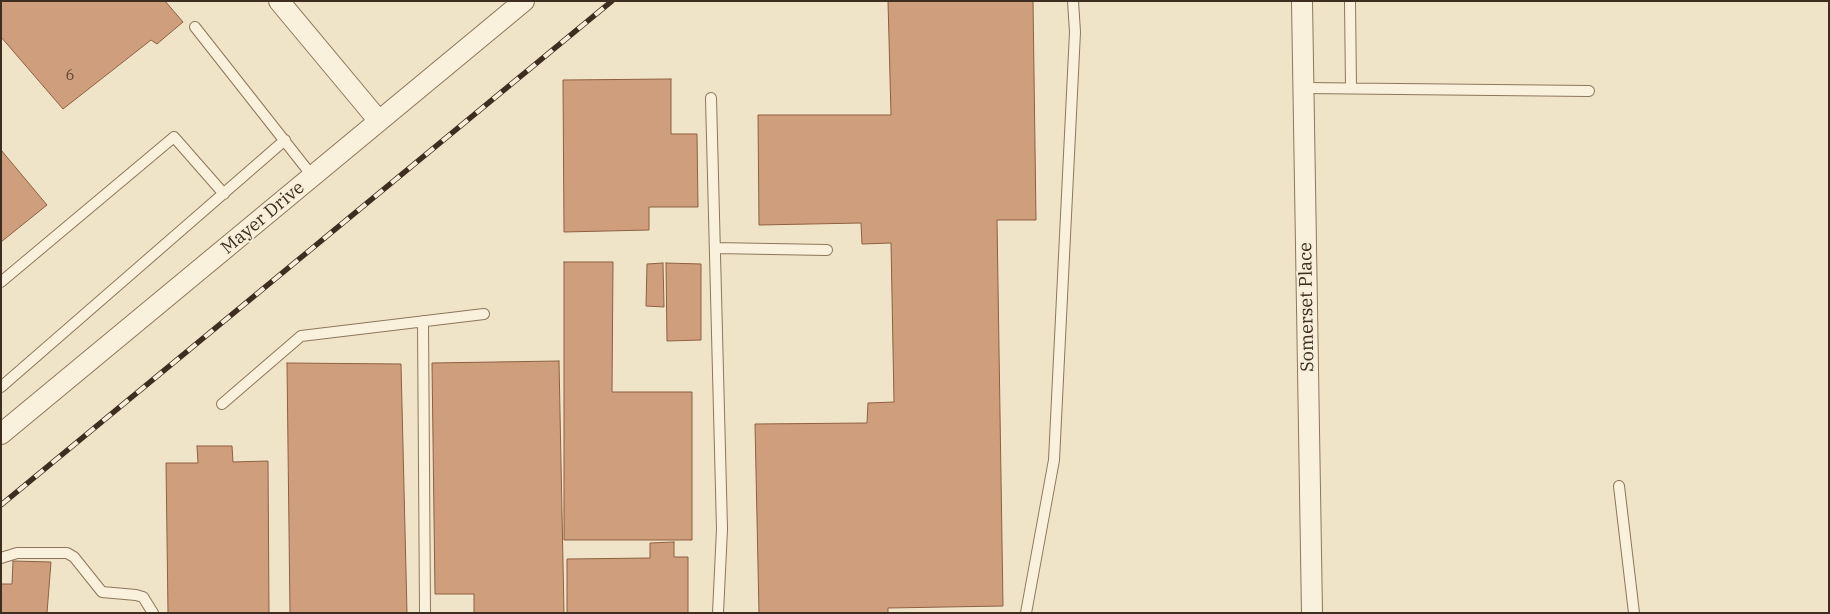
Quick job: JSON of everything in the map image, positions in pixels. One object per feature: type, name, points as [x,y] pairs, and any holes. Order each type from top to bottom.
[{"type":"street","points":[[279,1],[379,122]]},
{"type":"street","name":"Mayer Drive","points":[[1,434],[524,1]]},
{"type":"street","name":"Somerset Place","points":[[1302,1],[1312,613]]},
{"type":"lane","points":[[1026,613],[1054,460],[1075,32],[1073,1]]},
{"type":"lane","points":[[1350,1],[1352,88]]},
{"type":"lane","points":[[195,27],[313,177]]},
{"type":"lane","points":[[1304,88],[1589,91]]},
{"type":"lane","points":[[711,98],[722,530],[718,613]]},
{"type":"lane","points":[[1,282],[174,137],[224,194]]},
{"type":"lane","points":[[1,387],[285,140]]},
{"type":"lane","points":[[715,248],[827,250]]},
{"type":"lane","points":[[222,404],[301,336],[484,314]]},
{"type":"lane","points":[[424,321],[425,613]]},
{"type":"lane","points":[[1619,486],[1634,613]]},
{"type":"lane","points":[[1,558],[17,553],[67,553],[74,557],[102,592],[136,594],[143,597],[153,613]]},
{"type":"building","points":[[1,1],[165,1],[183,22],[157,44],[151,40],[63,109],[1,37]]},
{"type":"building","points":[[888,1],[1033,1],[1036,220],[997,220],[1003,606],[888,608],[888,613],[759,613],[755,424],[867,423],[868,403],[894,402],[891,243],[862,244],[861,223],[759,225],[758,115],[891,115]]},
{"type":"building","points":[[671,79],[671,134],[697,134],[698,207],[649,207],[649,230],[564,232],[563,80]]},
{"type":"building","points":[[1,150],[47,205],[1,242]]},
{"type":"building","points":[[564,262],[613,262],[612,392],[692,392],[692,540],[564,540]]},
{"type":"building","points":[[663,263],[664,307],[646,306],[647,264]]},
{"type":"building","points":[[666,263],[701,264],[701,340],[667,341]]},
{"type":"building","points":[[559,361],[564,613],[474,613],[474,594],[435,594],[432,363]]},
{"type":"building","points":[[287,363],[401,364],[407,613],[290,613]]},
{"type":"building","points":[[197,446],[232,446],[233,462],[268,461],[269,613],[168,613],[166,463],[198,463]]},
{"type":"building","points":[[674,542],[674,557],[688,557],[688,613],[567,613],[567,559],[650,558],[650,543]]},
{"type":"building","points":[[13,561],[51,562],[47,613],[1,613],[1,584],[12,584]]},
{"type":"railway","points":[[1,505],[612,1]]}]
